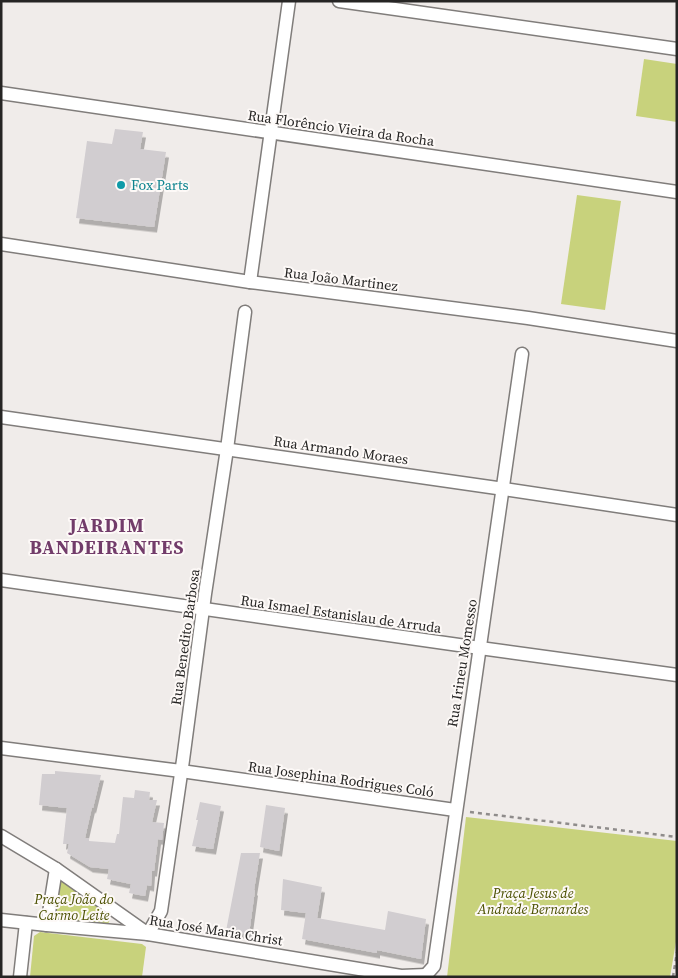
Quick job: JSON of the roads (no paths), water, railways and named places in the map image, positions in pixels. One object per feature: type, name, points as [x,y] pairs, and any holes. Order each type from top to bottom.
[{"type":"street","points":[[250,282],[289,1]]},
{"type":"street","points":[[339,1],[677,49]]},
{"type":"street","name":"Rua Florêncio Vieira da Rocha","points":[[1,93],[677,192]]},
{"type":"street","name":"Rua João Martinez","points":[[1,244],[250,282],[528,318],[677,341]]},
{"type":"street","name":"Rua Benedito Barbosa","points":[[148,934],[161,911],[245,312]]},
{"type":"street","name":"Rua Irineu Momesso","points":[[426,976],[434,966],[522,354]]},
{"type":"street","name":"Rua Armando Moraes","points":[[1,417],[677,515]]},
{"type":"street","name":"Rua Ismael Estanislau de Arruda","points":[[1,580],[677,674]]},
{"type":"street","name":"Rua Josephina Rodrigues Coló","points":[[1,748],[455,810]]},
{"type":"street","points":[[1,836],[56,869],[148,934]]},
{"type":"street","points":[[46,925],[56,869]]},
{"type":"street","name":"Rua José Maria Christ","points":[[1,920],[148,934],[402,976],[426,976]]},
{"type":"street","points":[[20,977],[26,923]]},
{"type":"place","name":"Fox Parts","points":[[121,185]]},
{"type":"district","name":"JARDIM BANDEIRANTES","points":[[107,536]]},
{"type":"park label","name":"Praça Jesus de Andrade Bernardes","points":[[533,902]]},
{"type":"park label","name":"Praça João do Carmo Leite","points":[[74,908]]}]
